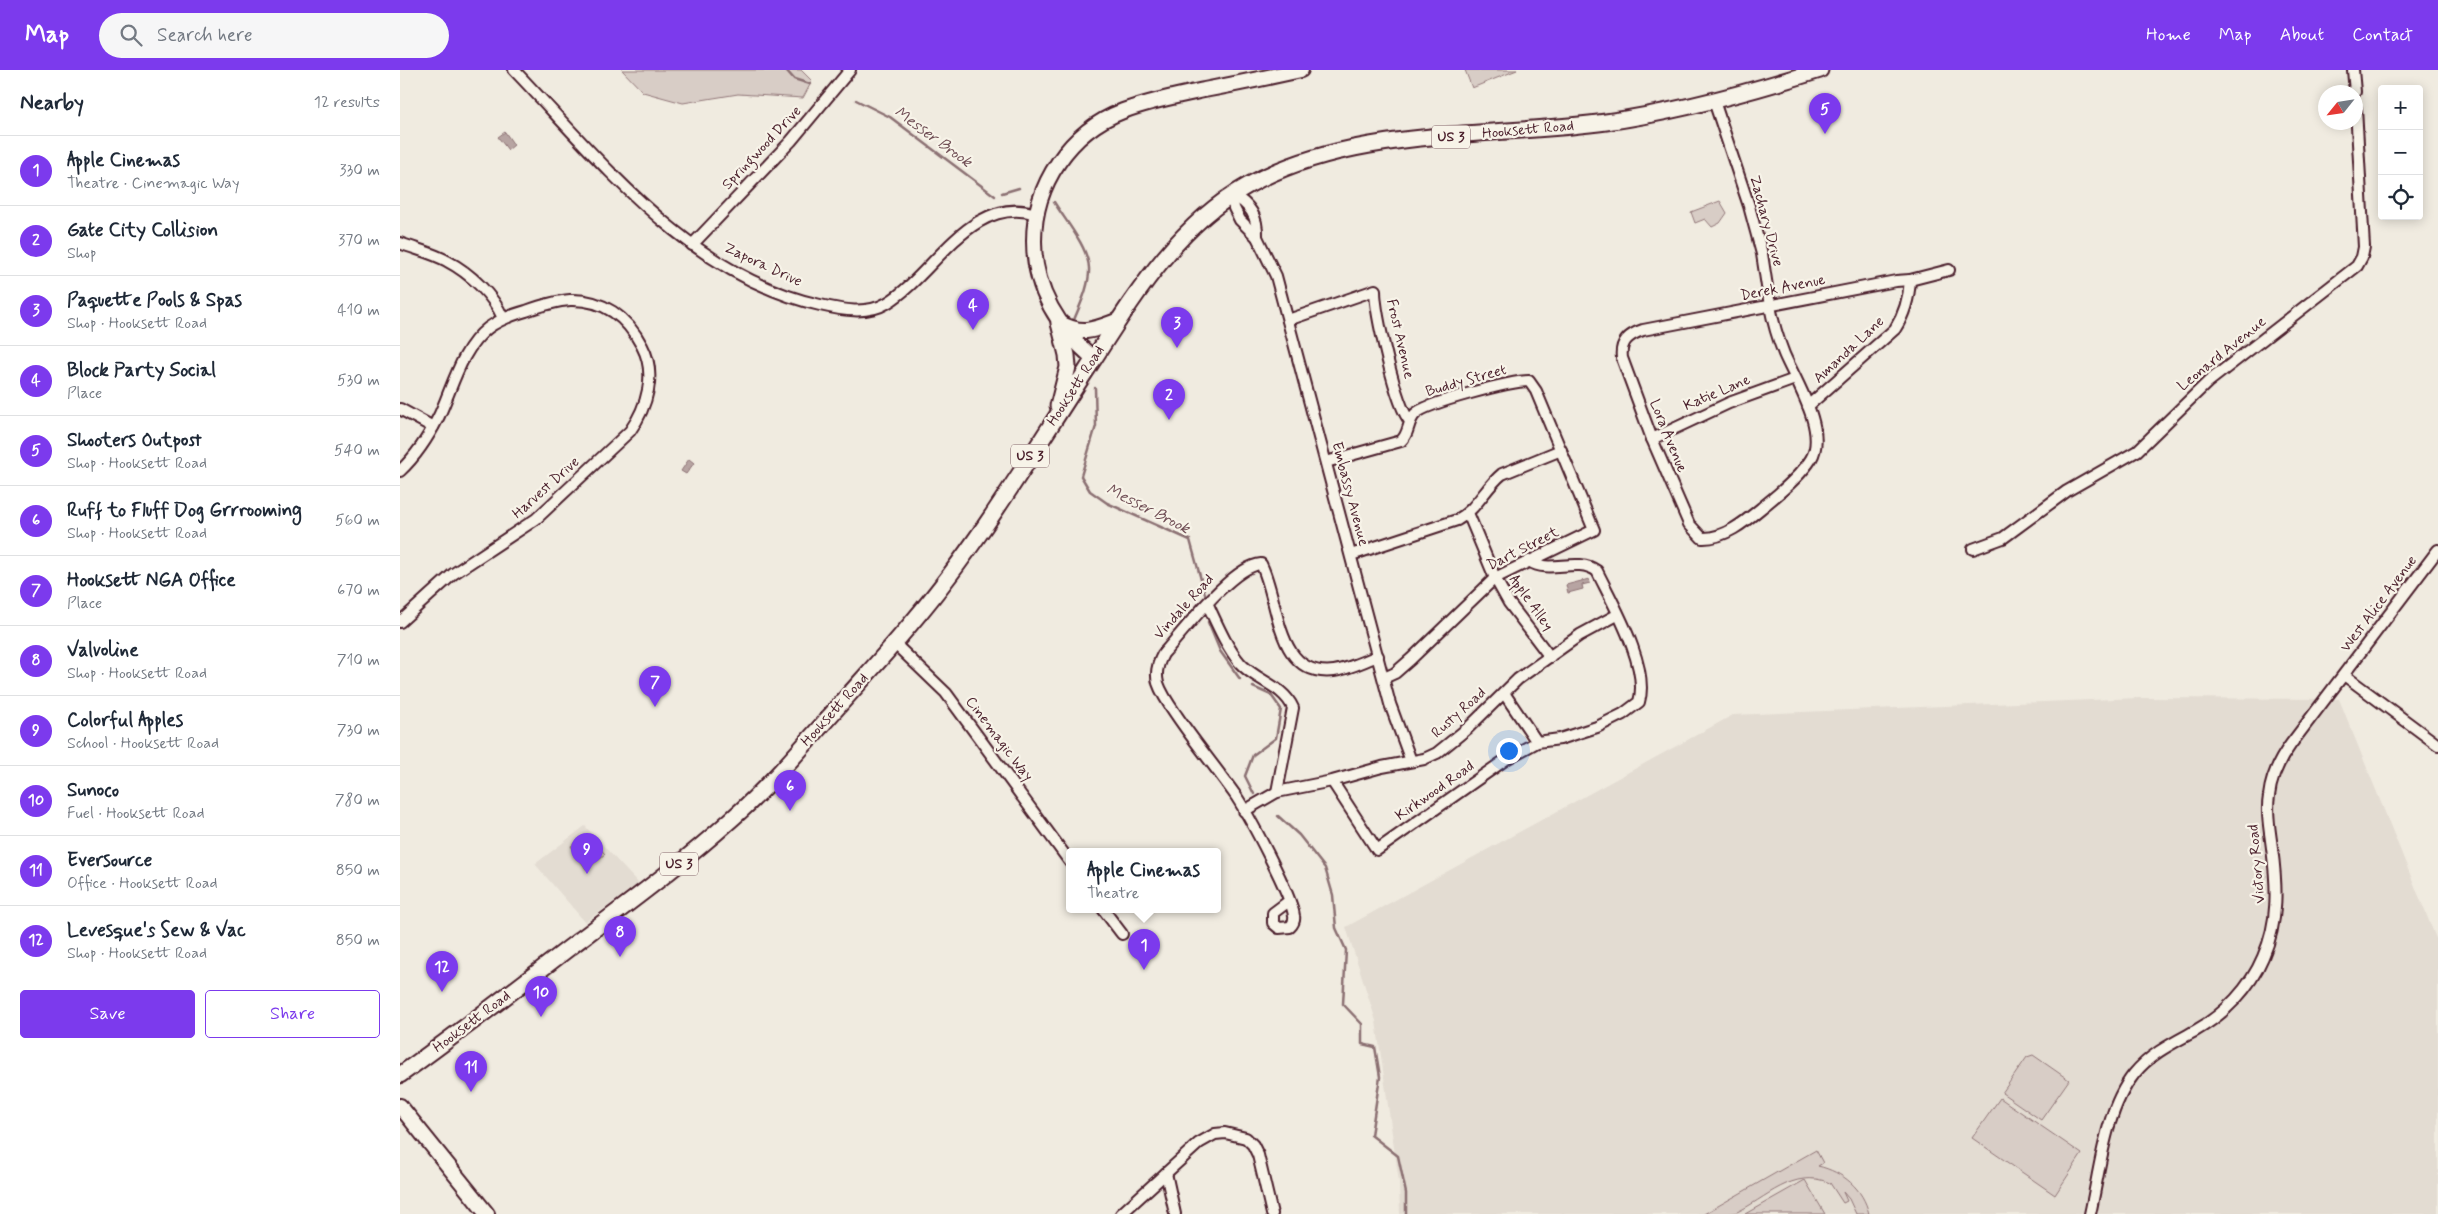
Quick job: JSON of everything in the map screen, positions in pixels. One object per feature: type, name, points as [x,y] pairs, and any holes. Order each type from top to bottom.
[{"type":"main road","points":[[1055,418],[1068,368],[1067,354],[1059,323],[1046,297],[1037,270],[1034,242],[1037,214],[1043,191],[1058,164],[1080,137],[1106,119],[1122,111],[1168,98],[1301,70]]},
{"type":"main road","name":"Hooksett Road","points":[[400,1075],[647,890],[738,813],[780,771],[894,644],[952,573],[1118,321],[1174,245],[1204,216],[1232,194],[1282,168],[1338,150],[1427,139],[1605,122],[1714,101],[1820,70]]},
{"type":"main road","points":[[1059,323],[1082,331],[1093,330],[1118,321]]},
{"type":"main road","points":[[1059,323],[1079,346],[1094,359]]},
{"type":"main road","points":[[400,1106],[487,1214]]},
{"type":"street","name":"Zapora Drive","points":[[514,70],[621,182],[692,245],[720,264],[792,297],[830,307],[860,311],[886,304],[967,230],[984,218],[1000,211],[1014,209],[1037,214]]},
{"type":"street","name":"Springwood Drive","points":[[692,245],[791,141],[850,70]]},
{"type":"street","points":[[2353,70],[2354,85]]},
{"type":"street","name":"Zachary Drive","points":[[1702,538],[1712,539],[1755,514],[1811,458],[1815,449],[1815,429],[1808,406],[1783,351],[1770,306],[1762,254],[1749,206],[1714,101]]},
{"type":"street","name":"Leonard Avenue","points":[[1973,549],[2003,538],[2067,491],[2137,451],[2208,382],[2357,266],[2364,247],[2357,130]]},
{"type":"street","name":"Embassy Avenue","points":[[1232,194],[1234,208],[1240,220],[1257,237],[1270,262],[1288,320],[1384,678],[1399,730],[1411,761]]},
{"type":"street","name":"Embassy Avenue","points":[[1232,194],[1245,202],[1254,215],[1257,224],[1257,237]]},
{"type":"street","points":[[400,243],[447,260],[471,277],[498,306],[503,318],[481,334],[468,350],[433,427],[418,451],[400,472]]},
{"type":"street","name":"Derek Avenue","points":[[1626,339],[1634,333],[1643,330],[1910,280],[1949,270]]},
{"type":"street","name":"Amanda Lane","points":[[1808,406],[1895,329],[1900,321],[1909,293],[1910,280]]},
{"type":"street","name":"Frost Avenue","points":[[1288,320],[1375,290],[1378,314],[1401,407],[1410,421]]},
{"type":"street","name":"Harvest Drive","points":[[400,622],[453,574],[477,556],[520,531],[536,519],[630,431],[641,415],[648,396],[649,376],[643,348],[633,330],[620,316],[603,305],[584,300],[564,300],[503,318]]},
{"type":"street","name":"Lora Avenue","points":[[1626,339],[1621,348],[1622,358],[1652,439],[1689,524],[1702,538]]},
{"type":"street","name":"Katie Lane","points":[[1652,439],[1729,403],[1795,379]]},
{"type":"street","name":"Buddy Street","points":[[1326,462],[1401,441],[1407,434],[1410,421],[1418,411],[1511,383],[1529,381],[1536,391],[1561,450]]},
{"type":"street","points":[[400,409],[433,427]]},
{"type":"street","points":[[1351,555],[1457,520],[1468,514],[1482,495],[1502,474],[1561,450]]},
{"type":"street","name":"Dart Street","points":[[1384,678],[1395,673],[1411,659],[1495,578],[1594,530],[1561,450]]},
{"type":"street","name":"Apple Alley","points":[[1468,514],[1495,578],[1509,603],[1550,656]]},
{"type":"street","name":"West Alice Avenue","points":[[2344,675],[2363,647],[2438,550]]},
{"type":"street","points":[[1529,561],[1541,567],[1589,566],[1597,572],[1618,614]]},
{"type":"street","name":"Vindale Road","points":[[1289,901],[1237,797],[1167,700],[1158,682],[1158,662],[1228,580],[1244,568],[1261,564],[1267,576],[1286,643],[1297,660],[1314,669],[1334,671],[1378,656]]},
{"type":"street","points":[[1208,605],[1229,648],[1241,664],[1282,692],[1289,699],[1293,708],[1277,792]]},
{"type":"street","name":"Rusty Road","points":[[1244,811],[1277,792],[1424,759],[1445,748],[1504,693],[1550,656],[1580,635],[1618,614]]},
{"type":"street","name":"Kirkwood Road","points":[[1332,781],[1377,850],[1508,758],[1537,742],[1560,739],[1597,727],[1624,714],[1639,702],[1642,683],[1637,664],[1618,614]]},
{"type":"street","name":"Cinemagic Way","points":[[894,644],[946,693],[1066,857]]},
{"type":"street","points":[[2344,675],[2438,745]]},
{"type":"street","name":"Victory Road","points":[[2090,1214],[2110,1121],[2123,1088],[2135,1072],[2154,1054],[2208,1024],[2225,1010],[2251,980],[2263,957],[2276,913],[2276,880],[2268,811],[2270,786],[2276,769],[2291,744],[2344,675]]},
{"type":"street","points":[[1504,693],[1537,742]]},
{"type":"street","points":[[1106,913],[1122,934]]},
{"type":"street","points":[[1121,1214],[1206,1138],[1215,1134],[1235,1134],[1249,1142],[1258,1154],[1272,1214]]},
{"type":"street","points":[[1166,1173],[1175,1214]]},
{"type":"shaded area","points":[[622,70],[801,70],[812,81],[803,98],[738,94],[683,103],[643,92]]},
{"type":"shaded area","points":[[1465,70],[1517,70],[1472,88]]},
{"type":"shaded area","points":[[505,132],[514,145],[508,150],[498,137]]},
{"type":"shaded area","points":[[1720,201],[1727,213],[1720,223],[1712,227],[1705,219],[1695,223],[1691,212]]},
{"type":"shaded area","points":[[689,459],[694,463],[686,474],[681,471]]},
{"type":"shaded area","points":[[1589,579],[1590,583],[1582,585],[1583,589],[1568,593],[1566,585]]},
{"type":"shaded area","points":[[2138,698],[2339,699],[2438,943],[2438,1214],[1400,1214],[1399,1182],[1376,1021],[1346,927],[1733,715]]},
{"type":"shaded area","points":[[585,826],[639,884],[585,922],[535,864]]},
{"type":"shaded area","points":[[588,835],[605,854],[586,869],[571,846]]},
{"type":"shaded area","points":[[2033,1055],[2069,1080],[2041,1120],[2002,1093],[2027,1057]]},
{"type":"shaded area","points":[[2000,1098],[2082,1154],[2055,1195],[1972,1138]]},
{"type":"shaded area","points":[[1816,1150],[1823,1163],[1818,1166],[1836,1172],[1851,1182],[1862,1196],[1869,1214],[1856,1214],[1849,1199],[1843,1192],[1847,1201],[1843,1203],[1830,1183],[1817,1179],[1804,1179],[1780,1187],[1735,1213],[1704,1214]]},
{"type":"shaded area","points":[[1805,1180],[1825,1214],[1745,1214]]},
{"type":"waterway","name":"Messer Brook","points":[[786,70],[794,79],[810,84]]},
{"type":"waterway","name":"Messer Brook","points":[[856,100],[890,117],[995,196]]},
{"type":"waterway","name":"Messer Brook","points":[[1002,193],[1019,188]]},
{"type":"waterway","name":"Messer Brook","points":[[1054,202],[1085,251],[1088,260],[1088,281],[1074,320]]},
{"type":"waterway","name":"Messer Brook","points":[[1095,388],[1096,426],[1081,476],[1090,491],[1107,503],[1190,540],[1205,594]]},
{"type":"waterway","name":"Messer Brook","points":[[1208,622],[1220,651],[1240,679]]},
{"type":"waterway","name":"Messer Brook","points":[[1253,687],[1271,695],[1281,709],[1276,738],[1253,755],[1245,776],[1254,794]]},
{"type":"waterway","name":"Messer Brook","points":[[1278,816],[1299,835],[1325,868],[1333,895],[1336,928],[1346,950],[1343,1004],[1362,1024],[1362,1044],[1375,1047],[1380,1077],[1371,1135],[1398,1156],[1406,1193],[1406,1214]]},
{"type":"place","name":"Shooters Outpost","points":[[1825,134]]},
{"type":"place","name":"Block Party Social","points":[[973,330]]},
{"type":"place","name":"Paquette Pools & Spas","points":[[1177,348]]},
{"type":"place","name":"Gate City Collision","points":[[1169,420]]},
{"type":"place","name":"Hooksett NGA Office","points":[[655,707]]},
{"type":"place","name":"Ruff to Fluff Dog Grrrooming","points":[[790,811]]},
{"type":"place","name":"Colorful Apples","points":[[587,874]]},
{"type":"place","name":"Valvoline","points":[[620,957]]},
{"type":"place","name":"Apple Cinemas","points":[[1144,970]]},
{"type":"place","name":"Levesque's Sew & Vac","points":[[442,992]]},
{"type":"place","name":"Sunoco","points":[[541,1017]]},
{"type":"place","name":"Eversource","points":[[471,1092]]}]
